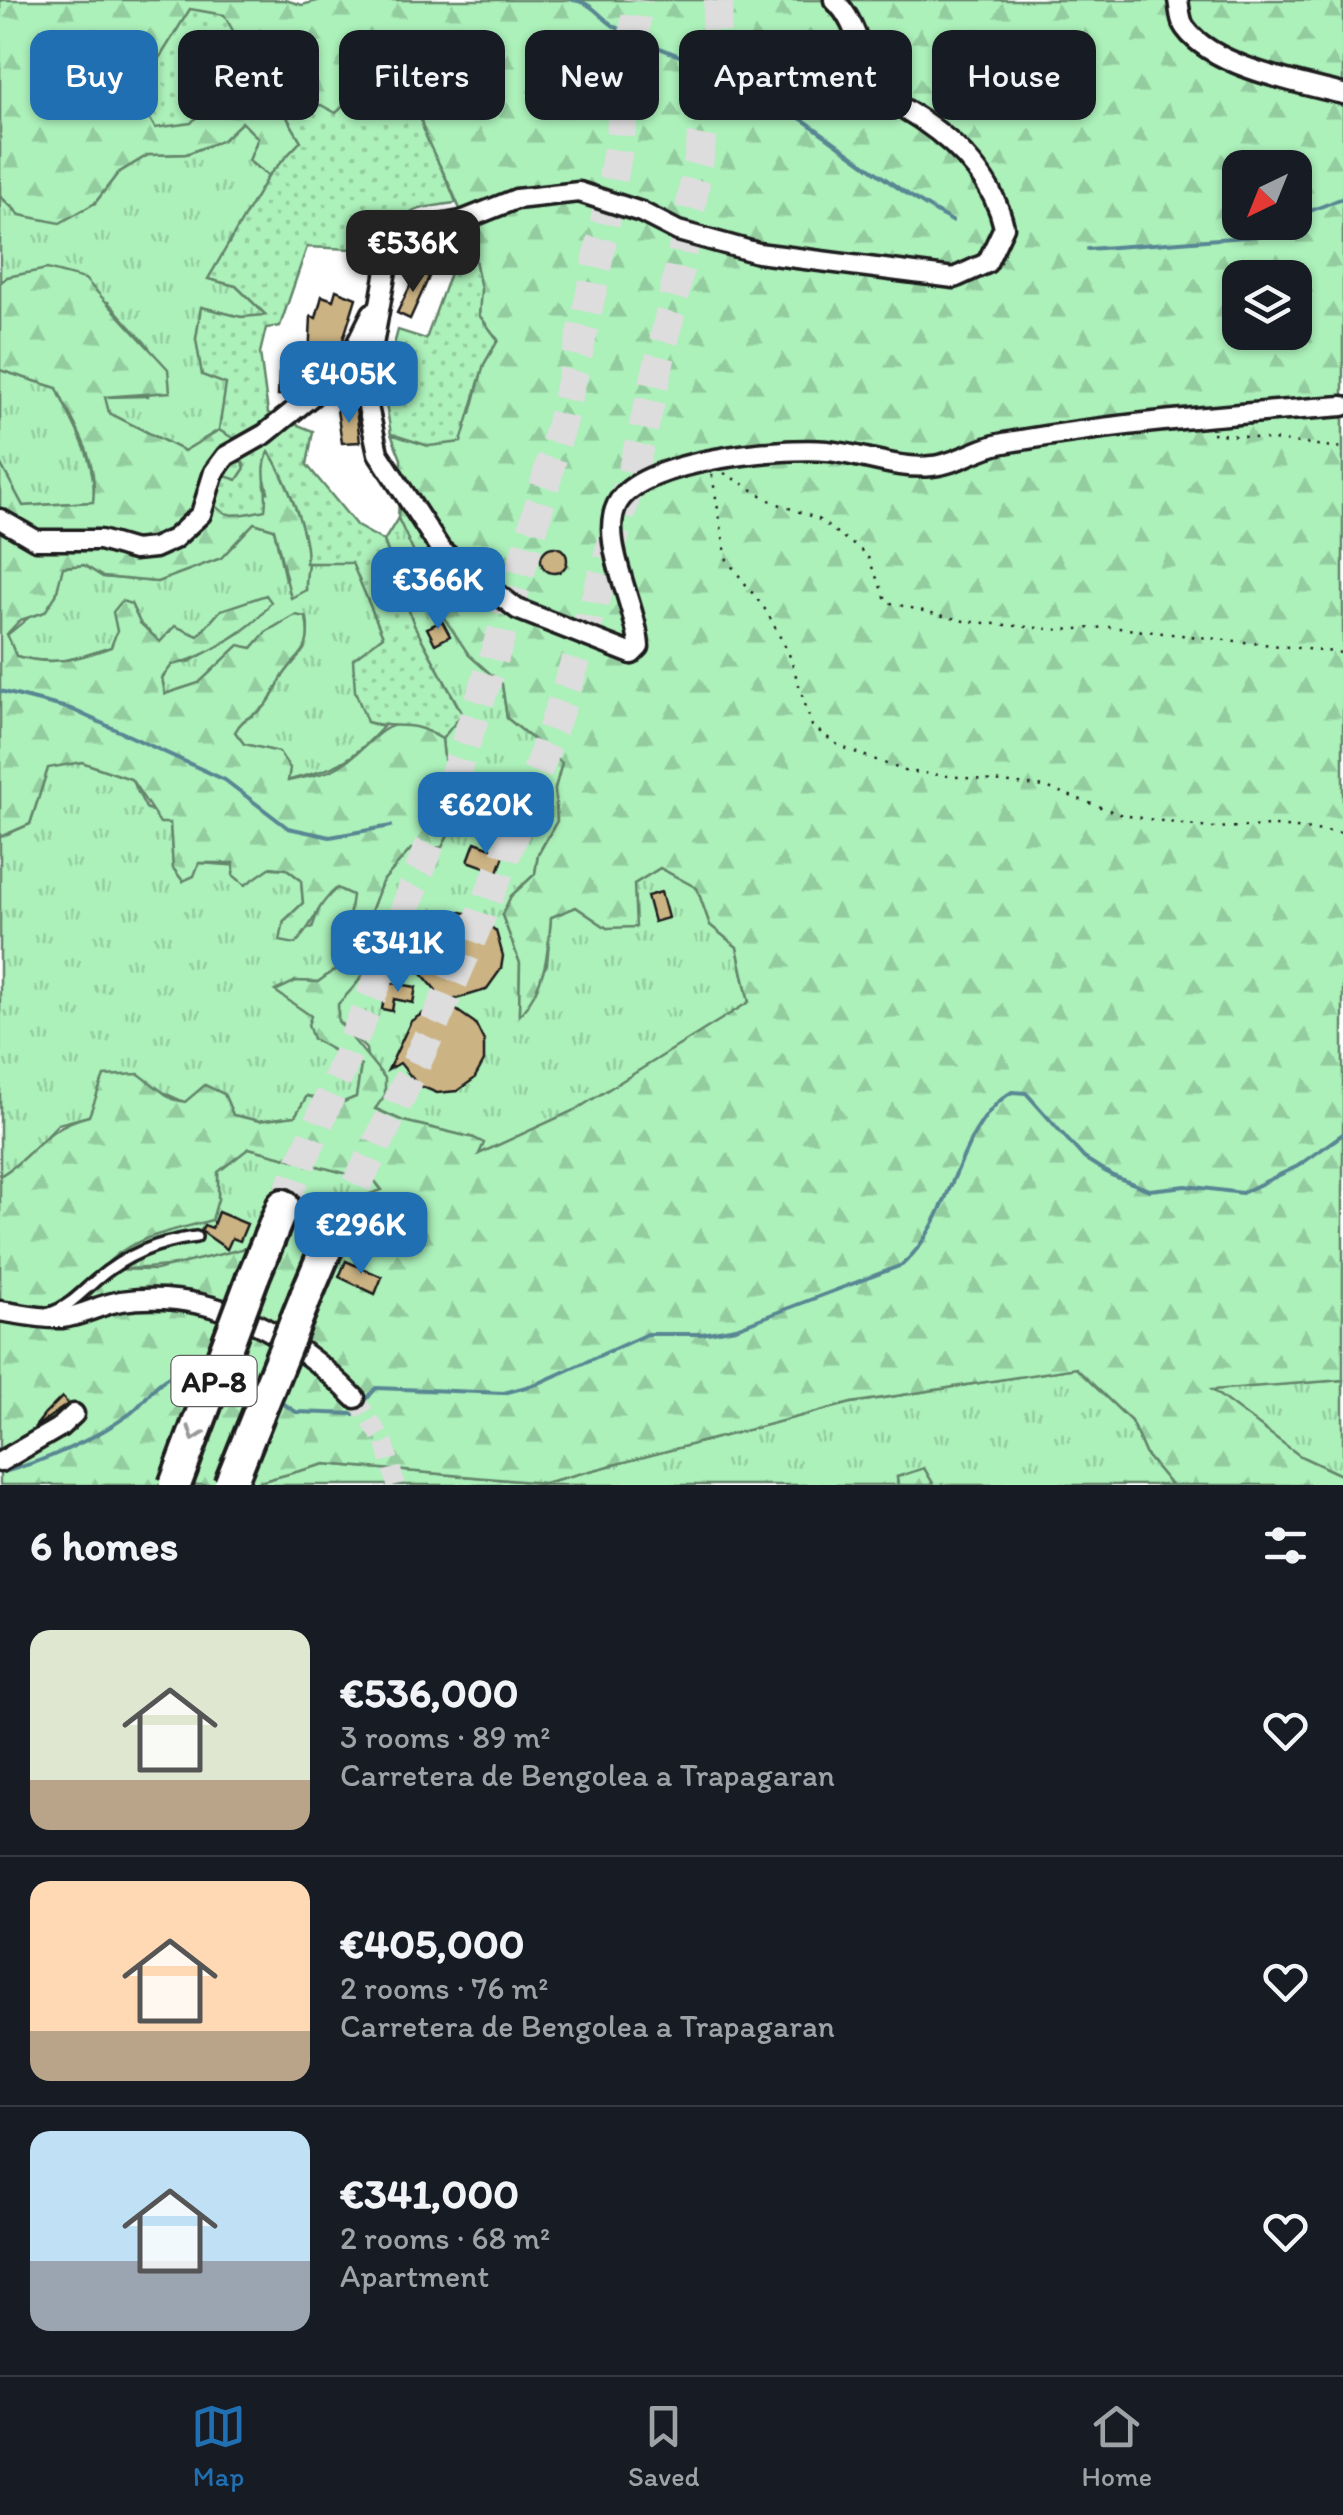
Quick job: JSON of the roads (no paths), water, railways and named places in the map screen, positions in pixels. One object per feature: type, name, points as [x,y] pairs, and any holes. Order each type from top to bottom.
[{"type":"highway","name":"AP-8","points":[[176,1485],[253,1276],[284,1205]]},
{"type":"highway","name":"AP-8","points":[[230,1485],[336,1225]]},
{"type":"street","points":[[834,0],[853,22],[873,78],[884,93],[950,143],[994,193],[1004,227],[1000,244],[976,272],[954,278],[924,276],[758,253],[678,231],[640,212],[578,192],[516,199],[460,221],[413,230],[399,238],[382,294],[367,402],[378,453],[441,550],[518,608],[632,654],[639,647],[638,624],[612,539],[614,510],[621,497],[647,479],[710,463],[790,450],[938,466],[1001,443],[1167,421],[1343,406]]},
{"type":"street","points":[[1178,0],[1183,26],[1198,42],[1276,77],[1343,94]]},
{"type":"street","points":[[0,519],[36,540],[100,540],[134,550],[154,548],[174,539],[201,514],[214,472],[226,456],[289,416],[355,347],[382,294]]},
{"type":"street","points":[[0,1311],[63,1318],[124,1300],[225,1312],[286,1336],[318,1360],[355,1398]]},
{"type":"street","points":[[0,1462],[74,1414]]},
{"type":"lane","points":[[38,1316],[74,1300],[116,1264],[150,1246],[196,1236]]},
{"type":"waterway","points":[[573,0],[586,4],[632,36],[743,83],[952,221]]},
{"type":"waterway","points":[[1312,210],[1343,198]]},
{"type":"waterway","points":[[1088,249],[1222,239]]},
{"type":"waterway","points":[[0,691],[71,709],[225,780],[288,828],[330,837],[391,826]]},
{"type":"waterway","points":[[276,1399],[296,1412],[354,1414],[376,1388],[504,1393],[537,1384],[647,1334],[702,1334],[736,1328],[902,1265],[933,1223],[979,1126],[1012,1092],[1026,1093],[1084,1158],[1111,1175],[1149,1190],[1186,1186],[1242,1193],[1298,1166],[1343,1134]]},
{"type":"waterway","points":[[0,1473],[51,1456],[101,1432],[131,1413],[155,1387],[178,1372],[204,1379]]},
{"type":"waterway","points":[[228,1386],[252,1392]]},
{"type":"tunnel","points":[[283,1205],[403,914],[458,766],[507,616],[550,464],[587,311],[617,156],[638,0]]},
{"type":"tunnel","points":[[336,1225],[407,1083],[473,935],[533,784],[586,630],[631,474],[669,317],[699,158],[719,0]]},
{"type":"tunnel","points":[[355,1398],[385,1443],[396,1485]]}]
